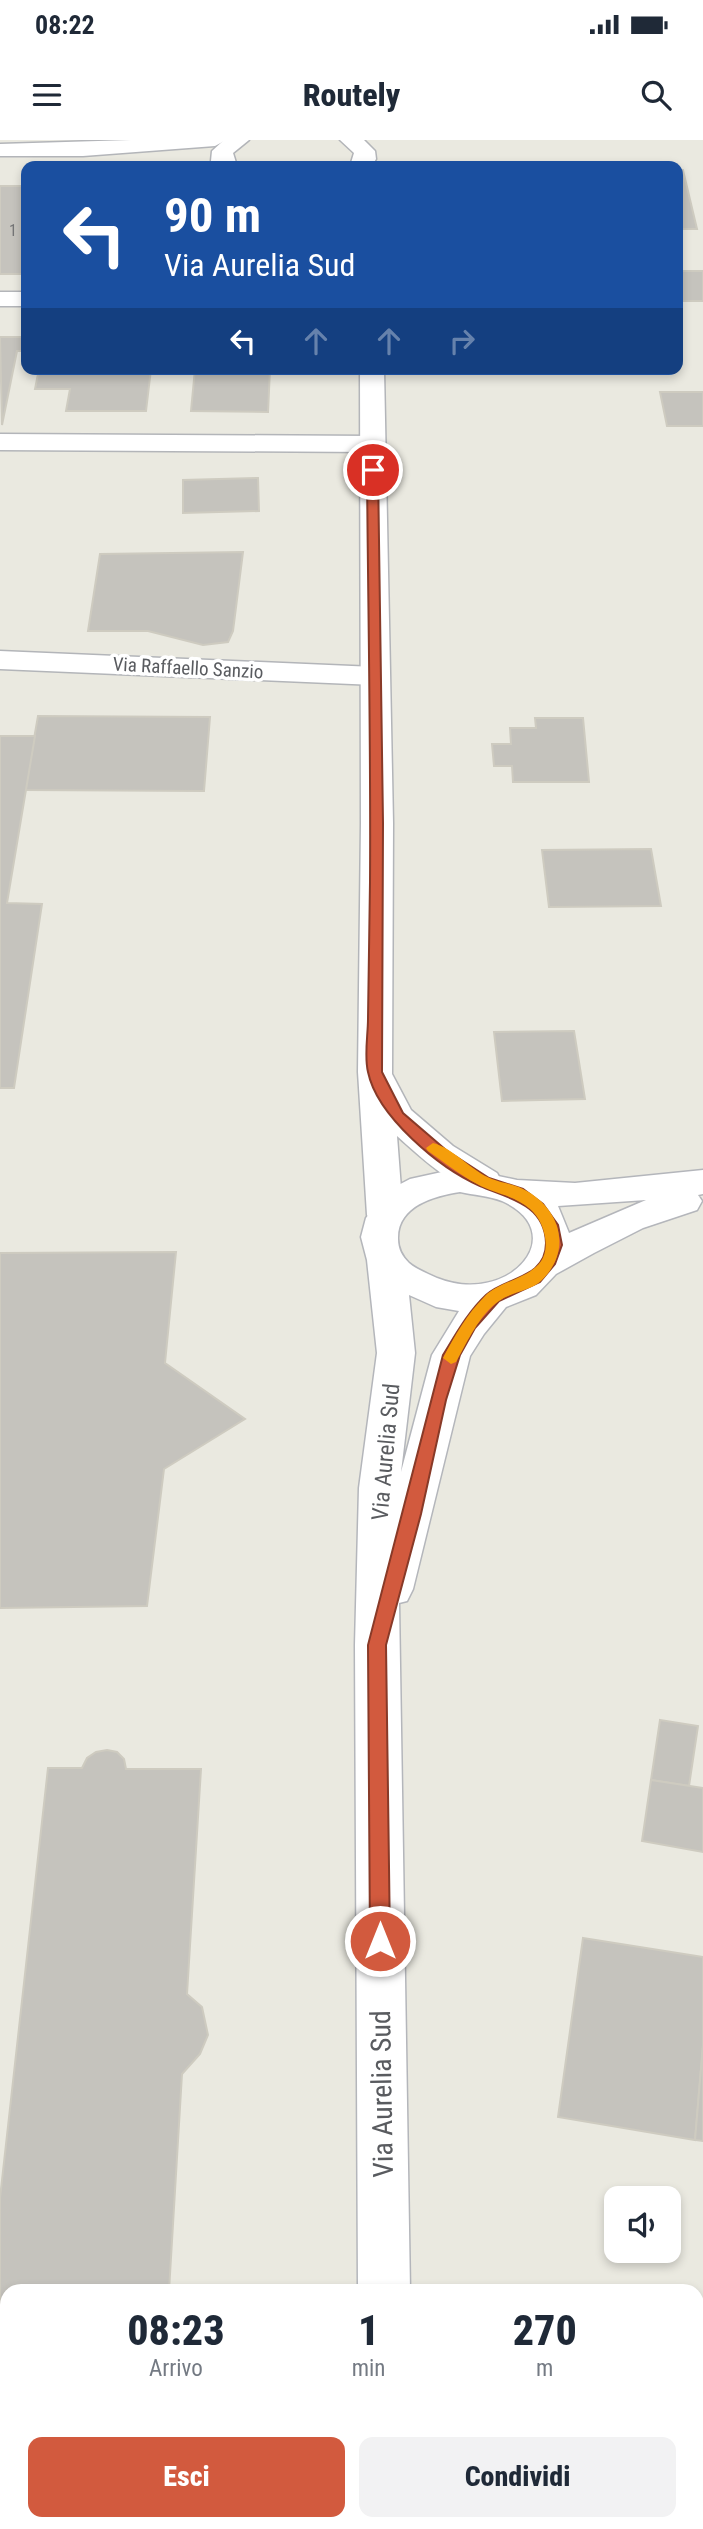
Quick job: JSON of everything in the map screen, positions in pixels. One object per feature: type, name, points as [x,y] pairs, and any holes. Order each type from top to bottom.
[{"type":"street","points":[[0,150],[83,150],[215,140]]},
{"type":"street","points":[[222,161],[223,151],[238,140]]},
{"type":"street","points":[[83,150],[168,161]]},
{"type":"street","points":[[0,299],[21,299]]},
{"type":"street","name":"Via Aurelia Sud","points":[[372,375],[375,1072],[385,1215],[380,1230],[380,1245],[386,1260],[396,1353],[379,1488],[377,1645],[384,2284]]},
{"type":"street","points":[[0,442],[372,444]]},
{"type":"street","name":"Via Raffaello Sanzio","points":[[0,660],[375,676]]},
{"type":"street","name":"Via Aurelia Sud","points":[[375,1072],[397,1116],[440,1154],[538,1207],[550,1225],[554,1245],[547,1264],[534,1279],[493,1297],[468,1299],[441,1296],[398,1275],[386,1260]]},
{"type":"street","points":[[385,1215],[398,1201],[416,1190],[436,1183],[575,1195],[703,1182]]},
{"type":"street","points":[[547,1264],[604,1229],[638,1214],[703,1196]]},
{"type":"street","name":"Via Aurelia Sud","points":[[377,1645],[452,1355],[470,1324],[493,1297]]},
{"type":"building","points":[[683,170],[697,229],[683,229]]},
{"type":"building","points":[[0,186],[21,186],[21,274],[0,274]]},
{"type":"building","points":[[683,271],[703,271],[703,301],[683,301]]},
{"type":"building","points":[[0,337],[21,337],[21,351],[17,351],[2,425]]},
{"type":"building","points":[[38,375],[150,375],[146,411],[66,411],[70,389],[35,389]]},
{"type":"building","points":[[194,375],[270,375],[268,412],[191,411]]},
{"type":"building","points":[[660,392],[703,392],[703,426],[667,426]]},
{"type":"building","points":[[258,478],[259,511],[183,513],[183,480]]},
{"type":"building","points":[[243,552],[233,631],[228,642],[203,645],[148,631],[88,631],[100,554]]},
{"type":"building","points":[[38,716],[210,717],[204,791],[25,790]]},
{"type":"building","points":[[535,718],[583,718],[589,782],[513,782],[512,766],[494,766],[492,744],[511,744],[510,728],[536,728]]},
{"type":"building","points":[[0,736],[35,736],[7,903],[42,904],[14,1088],[0,1088]]},
{"type":"building","points":[[651,849],[661,906],[549,907],[542,850]]},
{"type":"building","points":[[574,1031],[585,1099],[502,1101],[494,1032]]},
{"type":"building","points":[[176,1252],[165,1363],[245,1419],[164,1469],[147,1606],[0,1608],[0,1253]]},
{"type":"building","points":[[660,1720],[698,1726],[689,1786],[651,1780]]},
{"type":"building","points":[[96,1752],[117,1752],[124,1759],[126,1769],[201,1769],[187,1994],[202,2007],[208,2035],[200,2054],[182,2074],[169,2284],[0,2284],[0,2198],[48,1768],[82,1768],[87,1758]]},
{"type":"building","points":[[651,1780],[703,1788],[703,1852],[642,1841]]},
{"type":"building","points":[[583,1938],[703,1957],[703,2045],[695,2140],[558,2117]]},
{"type":"building","points":[[703,2045],[703,2141],[695,2140]]},
{"type":"slow traffic","points":[[433,1148],[484,1182],[517,1192],[538,1207],[550,1225],[554,1245],[547,1264],[534,1279],[493,1297],[470,1324],[451,1358]]},
{"type":"route","points":[[373,470],[377,823],[375,1072],[397,1116],[440,1154],[484,1182],[517,1192],[538,1207],[550,1225],[554,1245],[547,1264],[534,1279],[493,1297],[470,1324],[452,1355],[438,1400],[412,1514],[377,1645],[380,1941]]}]
